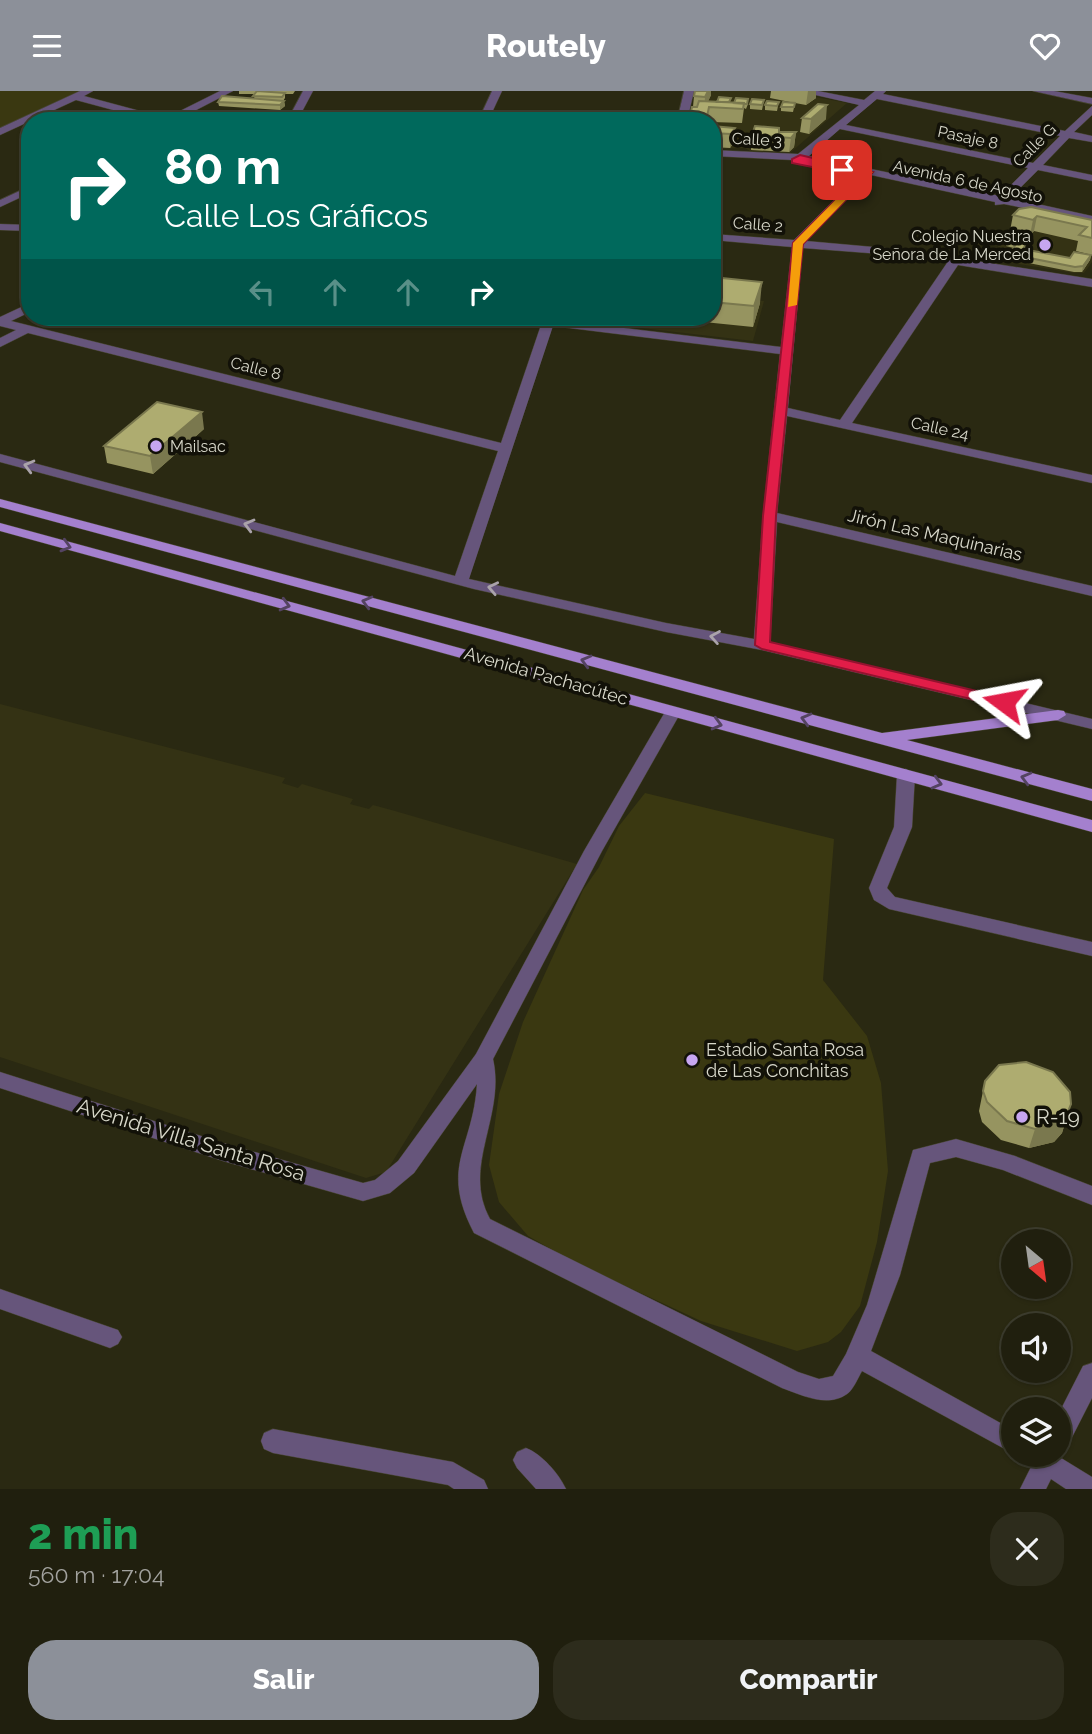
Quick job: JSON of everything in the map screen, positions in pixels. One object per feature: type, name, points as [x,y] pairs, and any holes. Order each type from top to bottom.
[{"type":"main road","name":"Avenida Pachacútec","points":[[0,503],[1092,795]]},
{"type":"main road","name":"Avenida Pachacútec","points":[[0,527],[1092,826]]},
{"type":"main road","points":[[878,739],[1058,715]]},
{"type":"street","points":[[43,112],[88,91]]},
{"type":"street","points":[[185,112],[228,91]]},
{"type":"street","points":[[297,112],[309,91]]},
{"type":"street","points":[[488,112],[497,91]]},
{"type":"street","points":[[682,112],[689,91]]},
{"type":"street","points":[[803,91],[866,103]]},
{"type":"street","points":[[1038,91],[1092,101]]},
{"type":"street","points":[[798,159],[878,93],[1092,139]]},
{"type":"street","points":[[71,99],[113,112]]},
{"type":"street","points":[[71,99],[128,112]]},
{"type":"street","name":"Calle G","points":[[1000,202],[1092,109]]},
{"type":"street","points":[[0,132],[21,122]]},
{"type":"street","name":"Pasaje 8","points":[[838,126],[1092,178]]},
{"type":"street","name":"Calle 3","points":[[721,155],[798,159]]},
{"type":"street","name":"Avenida 6 de Agosto","points":[[798,159],[1092,221]]},
{"type":"street","points":[[762,645],[770,516],[798,243],[867,174]]},
{"type":"street","points":[[0,204],[21,194]]},
{"type":"street","points":[[0,227],[21,228]]},
{"type":"street","name":"Calle 2","points":[[721,238],[955,260],[1089,278]]},
{"type":"street","points":[[843,426],[955,260]]},
{"type":"street","points":[[0,322],[21,312]]},
{"type":"street","name":"Calle 8","points":[[0,322],[504,448]]},
{"type":"street","points":[[461,581],[504,448],[548,326]]},
{"type":"street","points":[[603,326],[787,351]]},
{"type":"street","points":[[0,343],[26,329]]},
{"type":"street","name":"Calle 24","points":[[781,411],[1092,479]]},
{"type":"street","points":[[0,458],[461,581],[762,645],[1092,724]]},
{"type":"street","name":"Jirón Las Maquinarias","points":[[770,516],[1092,591]]},
{"type":"street","points":[[673,712],[593,851],[484,1059],[487,1087],[467,1174],[472,1212],[482,1226],[791,1380],[819,1390],[840,1386],[859,1357],[898,1241],[921,1156],[956,1148],[1006,1162],[1092,1196]]},
{"type":"street","points":[[905,775],[903,827],[878,888],[880,895],[889,902],[1092,949]]},
{"type":"street","name":"Avenida Villa Santa Rosa","points":[[0,1080],[210,1148],[363,1192],[382,1187],[406,1167],[484,1059]]},
{"type":"street","points":[[0,1299],[110,1338]]},
{"type":"street","points":[[859,1357],[1001,1436]]},
{"type":"street","points":[[1071,1414],[1092,1374]]},
{"type":"street","points":[[273,1441],[453,1474],[475,1489]]},
{"type":"street","points":[[526,1460],[553,1489]]},
{"type":"street","points":[[1033,1489],[1040,1467]]},
{"type":"street","points":[[1057,1467],[1088,1489]]},
{"type":"shaded area","points":[[0,91],[82,91],[35,112],[21,112],[21,119],[0,128]]},
{"type":"shaded area","points":[[696,91],[784,91],[847,103],[790,153],[750,151],[745,148],[721,149],[721,112],[691,112]]},
{"type":"shaded area","name":"Colegio Nuestra Señora de La Merced","points":[[1020,217],[1092,232],[1092,262],[1084,273],[989,259]]},
{"type":"shaded area","points":[[721,298],[764,301],[753,341],[624,326],[721,326]]},
{"type":"shaded area","points":[[0,704],[285,778],[282,783],[298,788],[302,784],[353,799],[350,804],[369,809],[373,805],[577,864],[386,1172],[366,1178],[0,1057]]},
{"type":"shaded area","name":"Estadio Santa Rosa de Las Conchitas","points":[[645,793],[834,839],[823,980],[867,1036],[881,1083],[888,1171],[877,1242],[860,1306],[841,1332],[828,1342],[797,1351],[701,1321],[576,1263],[528,1236],[499,1202],[489,1165],[499,1094],[523,1022],[583,890],[599,867],[619,826]]},
{"type":"building","points":[[257,91],[285,93],[282,97],[253,96]]},
{"type":"building","points":[[695,91],[708,91],[705,97],[694,96]]},
{"type":"building","points":[[222,96],[284,101],[280,105],[218,102]]},
{"type":"building","points":[[719,97],[731,98],[729,102],[717,102]]},
{"type":"building","points":[[736,98],[748,99],[747,104],[734,103]]},
{"type":"building","points":[[752,99],[764,100],[762,105],[750,104]]},
{"type":"building","points":[[699,101],[744,103],[743,109],[709,107],[708,112],[691,112],[692,107],[697,107]]},
{"type":"building","points":[[767,101],[779,102],[777,106],[765,105]]},
{"type":"building","points":[[783,102],[795,103],[794,107],[781,107]]},
{"type":"building","points":[[818,104],[827,105],[811,119],[802,118]]},
{"type":"building","points":[[755,126],[779,128],[779,132],[796,132],[791,138],[752,135]]},
{"type":"building","points":[[721,127],[735,128],[731,134],[721,133]]},
{"type":"building","points":[[1031,207],[1092,220],[1092,238],[1079,235],[1087,227],[1037,216],[1033,220],[1013,215],[1019,209]]},
{"type":"building","points":[[1009,238],[1028,241],[1023,249],[1070,258],[1074,252],[1091,255],[1083,266],[1075,267],[1009,254],[1017,243],[1007,241]]},
{"type":"building","points":[[721,278],[762,282],[754,306],[721,303]]},
{"type":"building","points":[[157,402],[202,412],[150,456],[104,446]]},
{"type":"building","points":[[1026,1062],[1053,1072],[1070,1092],[1071,1104],[1067,1114],[1059,1122],[1035,1129],[1007,1121],[987,1102],[983,1091],[985,1081],[999,1065]]},
{"type":"slow traffic","points":[[792,305],[798,243],[869,172],[856,169]]},
{"type":"place","name":"Colegio Nuestra Señora de La Merced","points":[[1045,245]]},
{"type":"place","name":"Mailsac","points":[[156,446]]},
{"type":"place","name":"Estadio Santa Rosa de Las Conchitas","points":[[692,1060]]},
{"type":"place","name":"R-19","points":[[1022,1117]]},
{"type":"route","points":[[842,170],[796,161],[800,157],[869,172],[798,243],[770,516],[762,645],[1004,702]]}]
